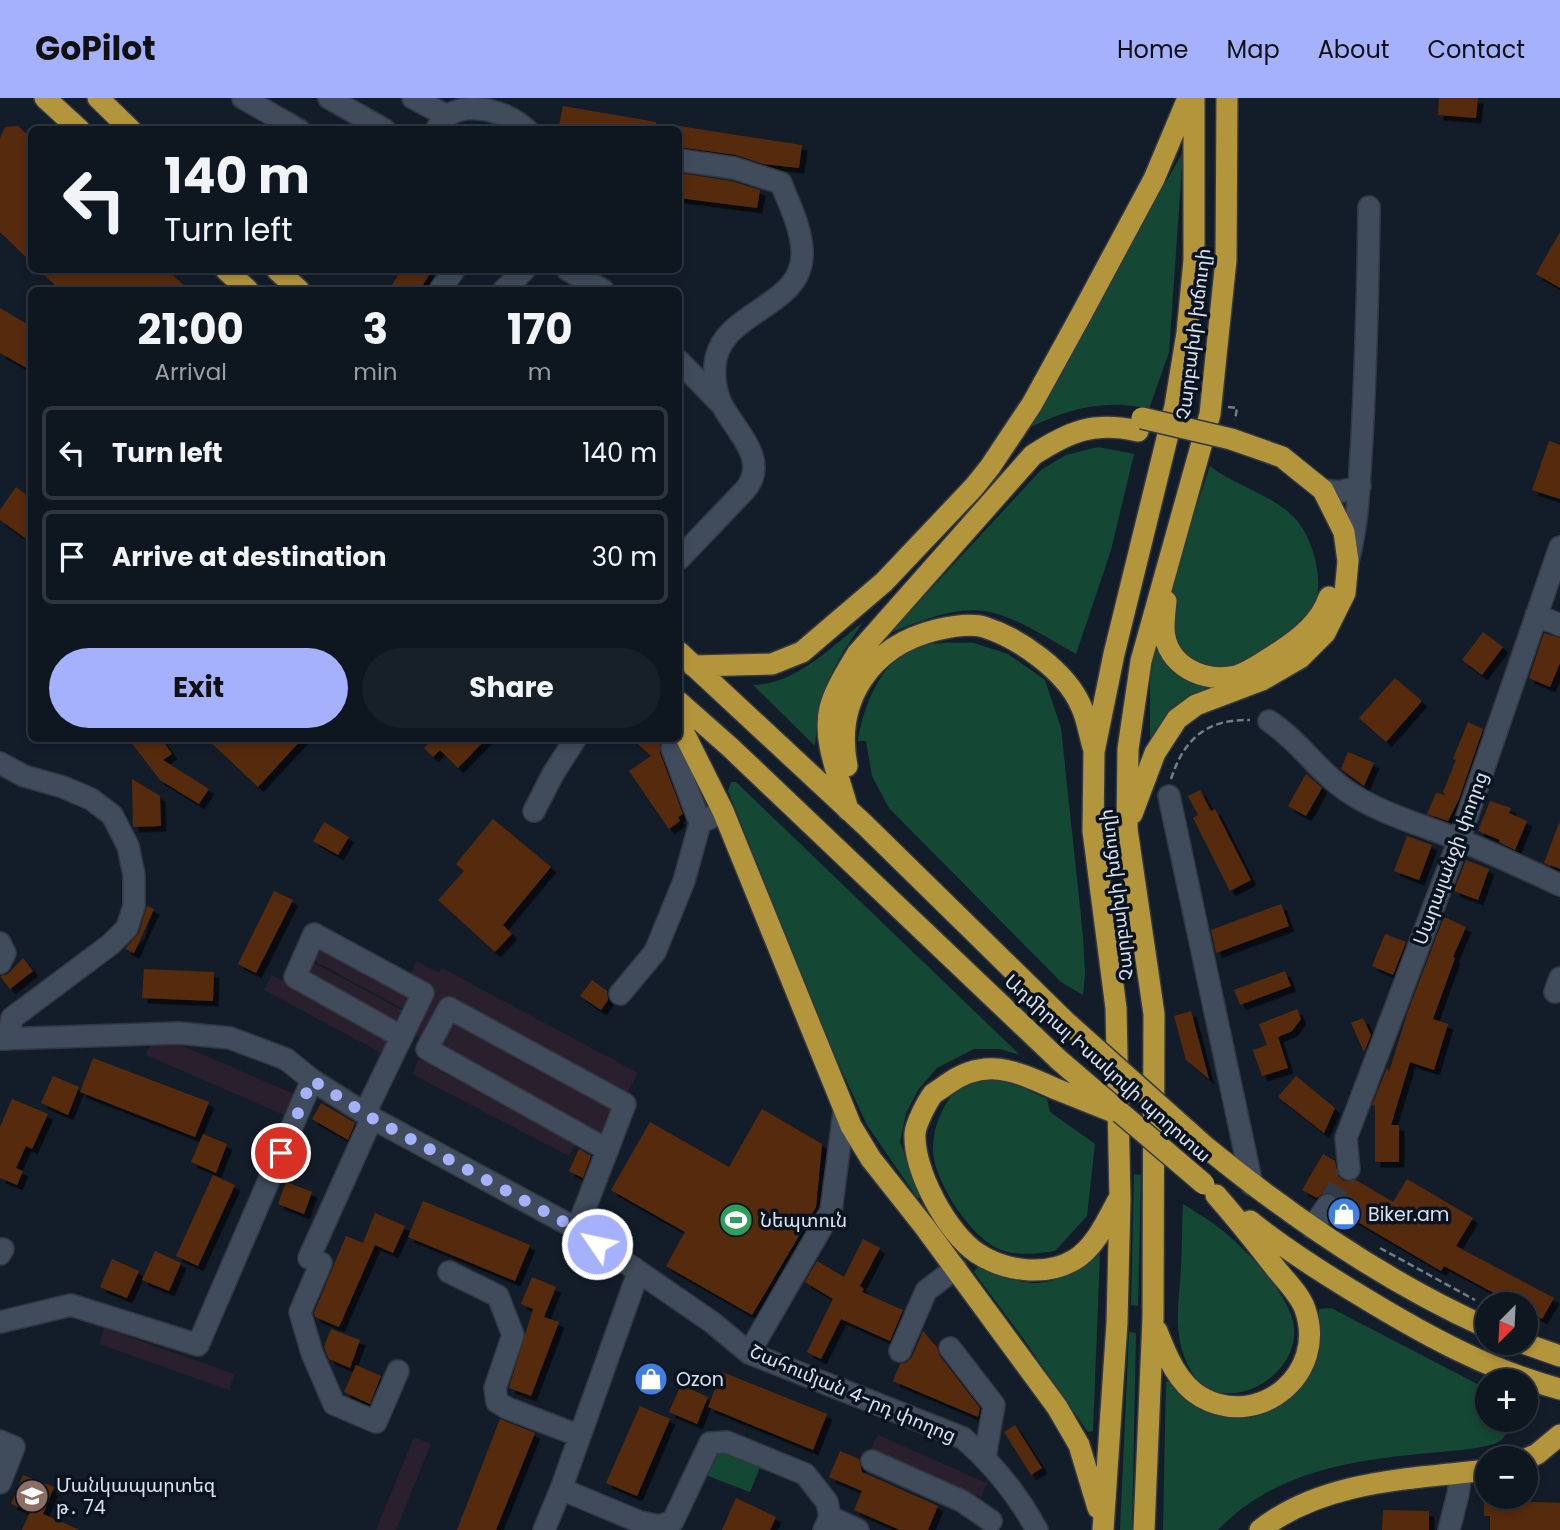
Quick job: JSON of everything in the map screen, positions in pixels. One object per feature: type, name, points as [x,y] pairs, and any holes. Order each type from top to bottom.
[{"type":"highway","points":[[45,98],[76,126]]},
{"type":"highway","points":[[98,98],[127,126]]},
{"type":"highway","points":[[686,659],[772,664],[802,652],[884,582],[990,467],[1032,404],[1114,254],[1154,179],[1191,98]]},
{"type":"highway","name":"Չարբախի խճուղի","points":[[1103,1529],[1117,1322],[1119,1199],[1116,1008],[1093,831],[1094,752],[1114,653],[1175,406],[1188,334],[1194,260],[1191,98]]},
{"type":"highway","name":"Չարբախի խճուղի","points":[[1144,1530],[1152,1322],[1154,1014],[1127,829],[1128,749],[1141,661],[1210,414],[1226,260],[1227,98]]},
{"type":"highway","points":[[280,273],[296,287]]},
{"type":"highway","points":[[990,467],[1024,443],[1079,418],[1120,414],[1140,424]]},
{"type":"highway","points":[[848,810],[828,730],[830,708],[856,654],[1033,454],[1060,438],[1088,429],[1140,424],[1230,440],[1282,457],[1323,490],[1344,532],[1348,561],[1345,593],[1340,604],[1325,634],[1300,658],[1262,680],[1196,705],[1177,719],[1155,752],[1127,829]]},
{"type":"highway","points":[[1168,560],[1164,630],[1175,658],[1197,674],[1218,678],[1239,675],[1302,636],[1326,607],[1335,570],[1334,549],[1328,525],[1317,503],[1297,481],[1230,440]]},
{"type":"highway","points":[[865,825],[845,756],[844,732],[849,700],[858,684],[885,656],[922,634],[948,628],[982,626],[1019,644],[1059,672],[1081,705],[1094,752]]},
{"type":"highway","name":"Ադմիրալ Իսակովի պողոտա","points":[[686,659],[865,825],[1065,1021],[1207,1148],[1252,1185],[1312,1228],[1391,1278],[1443,1308],[1475,1322]]},
{"type":"highway","name":"Ադմիրալ Իսակովի պողոտա","points":[[682,705],[1059,1060],[1272,1239],[1410,1326],[1519,1378],[1560,1390]]},
{"type":"highway","points":[[682,730],[723,811],[844,1112],[871,1159],[956,1268],[1057,1406],[1079,1446],[1091,1478],[1103,1529]]},
{"type":"highway","points":[[1119,1199],[1094,1241],[1075,1260],[1045,1270],[1009,1268],[976,1252],[952,1226],[931,1196],[918,1159],[915,1130],[933,1095],[972,1069],[990,1067],[1011,1071],[1126,1117]]},
{"type":"highway","points":[[1117,1322],[1152,1322],[1165,1354],[1184,1382],[1200,1396],[1216,1403],[1245,1405],[1274,1397],[1304,1366],[1310,1335],[1304,1306],[1210,1189]]},
{"type":"highway","points":[[1538,1348],[1560,1356]]},
{"type":"highway","points":[[1538,1453],[1560,1435]]},
{"type":"highway","points":[[1260,1530],[1290,1510],[1332,1492],[1475,1471]]},
{"type":"street","points":[[243,98],[292,126]]},
{"type":"street","points":[[329,98],[378,126]]},
{"type":"street","points":[[414,98],[441,123],[466,110],[493,110],[522,126]]},
{"type":"street","points":[[682,160],[734,168],[782,183],[803,249],[799,271],[792,284],[783,294],[736,326],[718,349],[715,379],[722,404],[753,459],[753,480],[682,556]]},
{"type":"street","points":[[1348,561],[1355,534],[1360,486],[1368,329],[1369,207]]},
{"type":"street","points":[[507,287],[521,273]]},
{"type":"street","points":[[573,273],[598,287]]},
{"type":"street","points":[[682,364],[722,404]]},
{"type":"street","points":[[1323,490],[1339,492],[1360,486]]},
{"type":"street","name":"Սարալանջի փողոց","points":[[1349,1169],[1346,1138],[1459,840],[1560,547]]},
{"type":"street","points":[[1536,615],[1560,625]]},
{"type":"street","points":[[1269,721],[1287,732],[1304,748],[1325,775],[1354,796],[1560,885]]},
{"type":"street","points":[[534,811],[573,742]]},
{"type":"street","points":[[620,993],[655,952],[684,881],[700,823],[672,748],[674,742]]},
{"type":"street","points":[[0,762],[24,776],[63,787],[91,799],[112,815],[128,846],[134,875],[134,906],[127,928],[111,944],[12,1018],[4,1039]]},
{"type":"street","points":[[1169,796],[1252,1185]]},
{"type":"street","points":[[700,823],[723,811]]},
{"type":"street","points":[[398,1371],[376,1422],[334,1404],[312,1353],[300,1312],[321,1263],[309,1258],[423,993],[314,934],[295,977],[402,1037]]},
{"type":"street","points":[[0,943],[5,953],[0,963]]},
{"type":"street","points":[[577,1229],[625,1104],[449,1008],[427,1049],[606,1149]]},
{"type":"street","name":"Շահումյան 4-րդ փողոց","points":[[4,1039],[179,1033],[230,1038],[286,1059],[312,1080],[368,1116],[577,1229],[713,1323],[749,1353],[963,1438],[985,1457],[1013,1491],[1037,1530]]},
{"type":"street","points":[[0,1322],[71,1305],[198,1345],[312,1080]]},
{"type":"street","points":[[749,1353],[831,1211],[844,1112]]},
{"type":"street","points":[[1312,1228],[1328,1205]]},
{"type":"street","points":[[900,1351],[926,1291],[956,1268]]},
{"type":"street","points":[[449,1272],[498,1296],[513,1335],[495,1388],[497,1402],[580,1436]]},
{"type":"street","points":[[544,1530],[638,1273]]},
{"type":"street","points":[[950,1348],[993,1405],[985,1457]]},
{"type":"street","points":[[0,1441],[14,1447],[0,1483]]},
{"type":"street","points":[[561,1489],[641,1526],[660,1527],[673,1521],[710,1443],[727,1442],[805,1474],[827,1502],[827,1524],[858,1530]]},
{"type":"street","points":[[872,1461],[962,1501],[991,1525],[1013,1491]]},
{"type":"street","points":[[1449,1530],[1461,1473]]},
{"type":"path","points":[[1228,407],[1237,408],[1230,440]]},
{"type":"path","points":[[1169,796],[1177,762],[1196,734],[1216,725],[1241,720],[1269,721]]},
{"type":"path","points":[[1369,1242],[1475,1299]]},
{"type":"shaded area","points":[[322,948],[415,999],[408,1012],[315,961]]},
{"type":"shaded area","points":[[417,961],[439,973],[442,968],[638,1073],[627,1093],[446,997],[423,1040],[409,1032],[432,989],[409,976]]},
{"type":"shaded area","points":[[314,963],[407,1013],[400,1026],[307,976]]},
{"type":"shaded area","points":[[272,975],[393,1041],[385,1055],[264,990]]},
{"type":"shaded area","points":[[451,1018],[618,1107],[603,1135],[436,1046]]},
{"type":"shaded area","points":[[155,1034],[294,1094],[284,1115],[146,1055]]},
{"type":"shaded area","points":[[419,1059],[577,1141],[569,1156],[412,1074]]},
{"type":"shaded area","points":[[104,1328],[234,1374],[229,1390],[99,1344]]},
{"type":"shaded area","points":[[878,1435],[987,1483],[981,1497],[871,1449]]},
{"type":"shaded area","points":[[414,1437],[431,1444],[396,1530],[376,1530]]},
{"type":"green space","points":[[1183,152],[1169,352],[1149,409],[1117,405],[1086,407],[1026,429]]},
{"type":"green space","points":[[1098,447],[1134,454],[1111,550],[1076,654],[1007,617],[984,611],[948,613],[890,633],[1041,470],[1066,455]]},
{"type":"green space","points":[[1210,466],[1272,501],[1295,518],[1314,554],[1318,581],[1315,607],[1301,630],[1247,665],[1222,672],[1206,669],[1181,655],[1169,627],[1168,591]]},
{"type":"green space","points":[[1160,616],[1163,644],[1236,683],[1150,750],[1150,680]]},
{"type":"green space","points":[[863,622],[829,680],[820,709],[815,746],[753,685],[784,678],[812,663]]},
{"type":"green space","points":[[974,643],[1008,654],[1045,680],[1061,728],[1083,936],[1083,995],[1061,982],[889,808],[872,776],[866,741],[858,741],[865,712],[878,682],[898,658],[925,645]]},
{"type":"green space","points":[[731,782],[736,782],[1020,1055],[1000,1049],[974,1049],[937,1068],[918,1090],[906,1113],[900,1142],[921,1195],[918,1199],[867,1125],[835,1056],[728,791]]},
{"type":"green space","points":[[986,1078],[1013,1083],[1047,1099],[1050,1112],[1095,1144],[1087,1216],[1055,1251],[1015,1253],[993,1246],[964,1219],[942,1183],[933,1149],[940,1116],[958,1089],[973,1080]]},
{"type":"green space","points":[[1134,1174],[1141,1175],[1138,1306],[1131,1305]]},
{"type":"green space","points":[[1183,1204],[1225,1232],[1250,1256],[1274,1285],[1291,1314],[1294,1327],[1292,1347],[1283,1364],[1270,1378],[1253,1388],[1235,1393],[1217,1392],[1201,1383],[1184,1355],[1178,1330]]},
{"type":"green space","points":[[1100,1254],[1093,1431],[1088,1432],[974,1272],[979,1266],[1014,1280],[1042,1282],[1069,1274]]},
{"type":"green space","points":[[1331,1308],[1475,1383],[1475,1432],[1507,1432],[1504,1437],[1494,1444],[1475,1448],[1337,1466],[1286,1483],[1262,1495],[1218,1530],[1163,1530],[1166,1381],[1193,1405],[1214,1412],[1243,1415],[1318,1341],[1319,1309]]},
{"type":"green space","points":[[1129,1332],[1136,1333],[1132,1530],[1120,1530]]},
{"type":"green space","points":[[717,1444],[762,1462],[750,1492],[705,1475]]},
{"type":"building","points":[[1439,98],[1478,98],[1476,118],[1438,115]]},
{"type":"building","points":[[563,106],[656,122],[656,126],[559,126]]},
{"type":"building","points":[[18,126],[28,135],[28,259],[0,232],[0,138],[5,127]]},
{"type":"building","points":[[682,126],[802,145],[799,168],[763,164],[736,155],[682,147]]},
{"type":"building","points":[[682,173],[731,181],[760,190],[757,208],[682,198]]},
{"type":"building","points":[[1560,232],[1560,288],[1536,274]]},
{"type":"building","points":[[42,273],[170,273],[186,287],[57,287]]},
{"type":"building","points":[[399,273],[430,273],[422,287],[391,287]]},
{"type":"building","points":[[0,308],[28,325],[28,369],[0,353]]},
{"type":"building","points":[[1549,441],[1560,445],[1560,499],[1532,490]]},
{"type":"building","points":[[16,487],[28,496],[28,540],[0,520],[0,510]]},
{"type":"building","points":[[1483,632],[1503,647],[1482,675],[1462,660]]},
{"type":"building","points":[[1544,633],[1560,638],[1560,663],[1550,687],[1529,678]]},
{"type":"building","points":[[1395,678],[1422,701],[1386,742],[1359,718]]},
{"type":"building","points":[[1468,722],[1483,729],[1459,799],[1448,821],[1427,814],[1436,793],[1446,795],[1443,792]]},
{"type":"building","points":[[131,742],[164,742],[172,754],[163,760],[209,789],[199,804],[160,780]]},
{"type":"building","points":[[210,742],[299,742],[258,787]]},
{"type":"building","points":[[430,742],[483,742],[458,768],[440,750],[433,757],[424,748]]},
{"type":"building","points":[[635,742],[660,742],[660,753],[683,814],[678,817],[680,821],[669,829],[629,771],[651,756]]},
{"type":"building","points":[[1348,752],[1374,763],[1364,786],[1341,769]]},
{"type":"building","points":[[1306,774],[1322,788],[1306,816],[1288,806]]},
{"type":"building","points":[[132,779],[160,796],[161,826],[133,827]]},
{"type":"building","points":[[1200,790],[1211,811],[1215,809],[1251,880],[1230,891],[1193,818],[1198,815],[1188,796]]},
{"type":"building","points":[[1490,801],[1511,808],[1509,813],[1527,821],[1515,850],[1478,831]]},
{"type":"building","points":[[493,819],[551,867],[503,925],[512,934],[495,952],[438,900],[464,871],[456,864]]},
{"type":"building","points":[[324,822],[349,837],[338,855],[313,841]]},
{"type":"building","points":[[1560,824],[1560,869],[1544,863]]},
{"type":"building","points":[[1407,836],[1432,845],[1419,880],[1394,871]]},
{"type":"building","points":[[1466,860],[1489,869],[1478,900],[1454,891]]},
{"type":"building","points":[[274,891],[293,900],[256,973],[238,964]]},
{"type":"building","points":[[1281,904],[1289,926],[1216,953],[1211,930]]},
{"type":"building","points":[[147,906],[154,909],[134,953],[125,949],[139,933]]},
{"type":"building","points":[[1444,917],[1466,927],[1453,957],[1455,958],[1433,1019],[1448,1024],[1434,1070],[1410,1062],[1391,1125],[1399,1125],[1399,1162],[1375,1162],[1375,1106],[1372,1105],[1387,1068],[1389,1072],[1408,1011]]},
{"type":"building","points":[[1385,934],[1406,942],[1393,975],[1372,966]]},
{"type":"building","points":[[23,958],[33,971],[10,989],[0,976],[8,974]]},
{"type":"building","points":[[144,969],[214,972],[213,1001],[142,998]]},
{"type":"building","points":[[1285,971],[1291,986],[1240,1005],[1234,990]]},
{"type":"building","points":[[592,980],[607,991],[608,1000],[601,1010],[580,996]]},
{"type":"building","points":[[1297,1009],[1301,1019],[1292,1031],[1278,1037],[1288,1068],[1262,1076],[1253,1050],[1267,1045],[1259,1024]]},
{"type":"building","points":[[1191,1011],[1209,1079],[1186,1060],[1174,1016]]},
{"type":"building","points":[[1363,1018],[1371,1035],[1364,1052],[1351,1023]]},
{"type":"building","points":[[93,1058],[209,1102],[195,1137],[80,1092]]},
{"type":"building","points":[[53,1076],[79,1087],[68,1115],[41,1103]]},
{"type":"building","points":[[1296,1076],[1335,1108],[1324,1133],[1278,1097]]},
{"type":"building","points":[[12,1099],[48,1114],[32,1149],[26,1146],[16,1168],[23,1171],[17,1185],[0,1178],[0,1127]]},
{"type":"building","points":[[321,1103],[355,1123],[348,1140],[312,1119]]},
{"type":"building","name":"Նեպտուն","points":[[762,1109],[822,1144],[816,1207],[752,1315],[666,1266],[685,1232],[611,1190],[650,1122],[729,1167]]},
{"type":"building","points":[[203,1134],[227,1144],[216,1173],[191,1162]]},
{"type":"building","points":[[579,1149],[591,1156],[583,1178],[569,1171]]},
{"type":"building","points":[[1323,1154],[1335,1161],[1338,1176],[1344,1181],[1356,1180],[1393,1202],[1407,1179],[1473,1218],[1456,1246],[1554,1298],[1542,1319],[1538,1317],[1538,1292],[1492,1292],[1444,1266],[1441,1271],[1339,1211],[1340,1200],[1335,1194],[1323,1193],[1317,1198],[1302,1190]]},
{"type":"building","points":[[213,1175],[235,1185],[198,1266],[176,1256]]},
{"type":"building","points":[[286,1182],[312,1192],[304,1214],[278,1204]]},
{"type":"building","points":[[423,1201],[530,1245],[515,1281],[408,1237]]},
{"type":"building","points":[[375,1213],[405,1226],[393,1253],[375,1245],[339,1327],[315,1317],[314,1313],[346,1236],[363,1243]]},
{"type":"building","points":[[863,1239],[880,1248],[860,1286],[864,1289],[862,1292],[903,1310],[890,1341],[841,1319],[821,1359],[807,1352],[833,1299],[805,1282],[817,1261],[844,1277]]},
{"type":"building","points":[[155,1251],[181,1263],[169,1291],[142,1280]]},
{"type":"building","points":[[112,1259],[139,1271],[127,1298],[100,1287]]},
{"type":"building","points":[[532,1277],[556,1287],[544,1317],[559,1322],[531,1396],[509,1388],[533,1309],[521,1304]]},
{"type":"building","points":[[331,1329],[360,1340],[350,1368],[329,1359],[324,1347]]},
{"type":"building","points":[[923,1331],[980,1408],[978,1417],[893,1381],[900,1364],[912,1357]]},
{"type":"building","points":[[647,1361],[661,1366],[653,1387],[639,1381]]},
{"type":"building","points":[[356,1365],[381,1376],[370,1404],[344,1392]]},
{"type":"building","points":[[722,1372],[827,1414],[813,1450],[708,1407]]},
{"type":"building","points":[[681,1385],[708,1397],[697,1424],[669,1412]]},
{"type":"building","points":[[640,1406],[670,1419],[637,1496],[606,1483]]},
{"type":"building","points":[[500,1419],[535,1433],[496,1530],[457,1530]]},
{"type":"building","points":[[1015,1425],[1042,1468],[1031,1475],[1004,1432]]},
{"type":"building","points":[[840,1451],[859,1459],[862,1472],[938,1506],[928,1530],[900,1530],[854,1510],[862,1491],[829,1477]]},
{"type":"building","name":"Մանկապարտեզ թ․ 74","points":[[23,1475],[54,1487],[43,1514],[80,1530],[22,1530],[30,1512],[11,1504]]},
{"type":"building","points":[[736,1498],[776,1517],[770,1530],[722,1530]]},
{"type":"building","points":[[1538,1502],[1560,1503],[1560,1530],[1490,1530],[1490,1516],[1484,1516],[1484,1509],[1538,1509]]},
{"type":"building","points":[[1383,1510],[1429,1511],[1429,1530],[1382,1530]]},
{"type":"tunnel","points":[[1328,1205],[1349,1169]]},
{"type":"place","name":"Biker.am","points":[[1344,1214]]},
{"type":"place","name":"Նեպտուն","points":[[736,1220]]},
{"type":"place","name":"Ozon","points":[[651,1379]]},
{"type":"place","name":"Մանկապարտեզ թ․ 74","points":[[32,1496]]},
{"type":"route","points":[[281,1153],[312,1080],[372,1118],[577,1229],[597,1244]]}]
